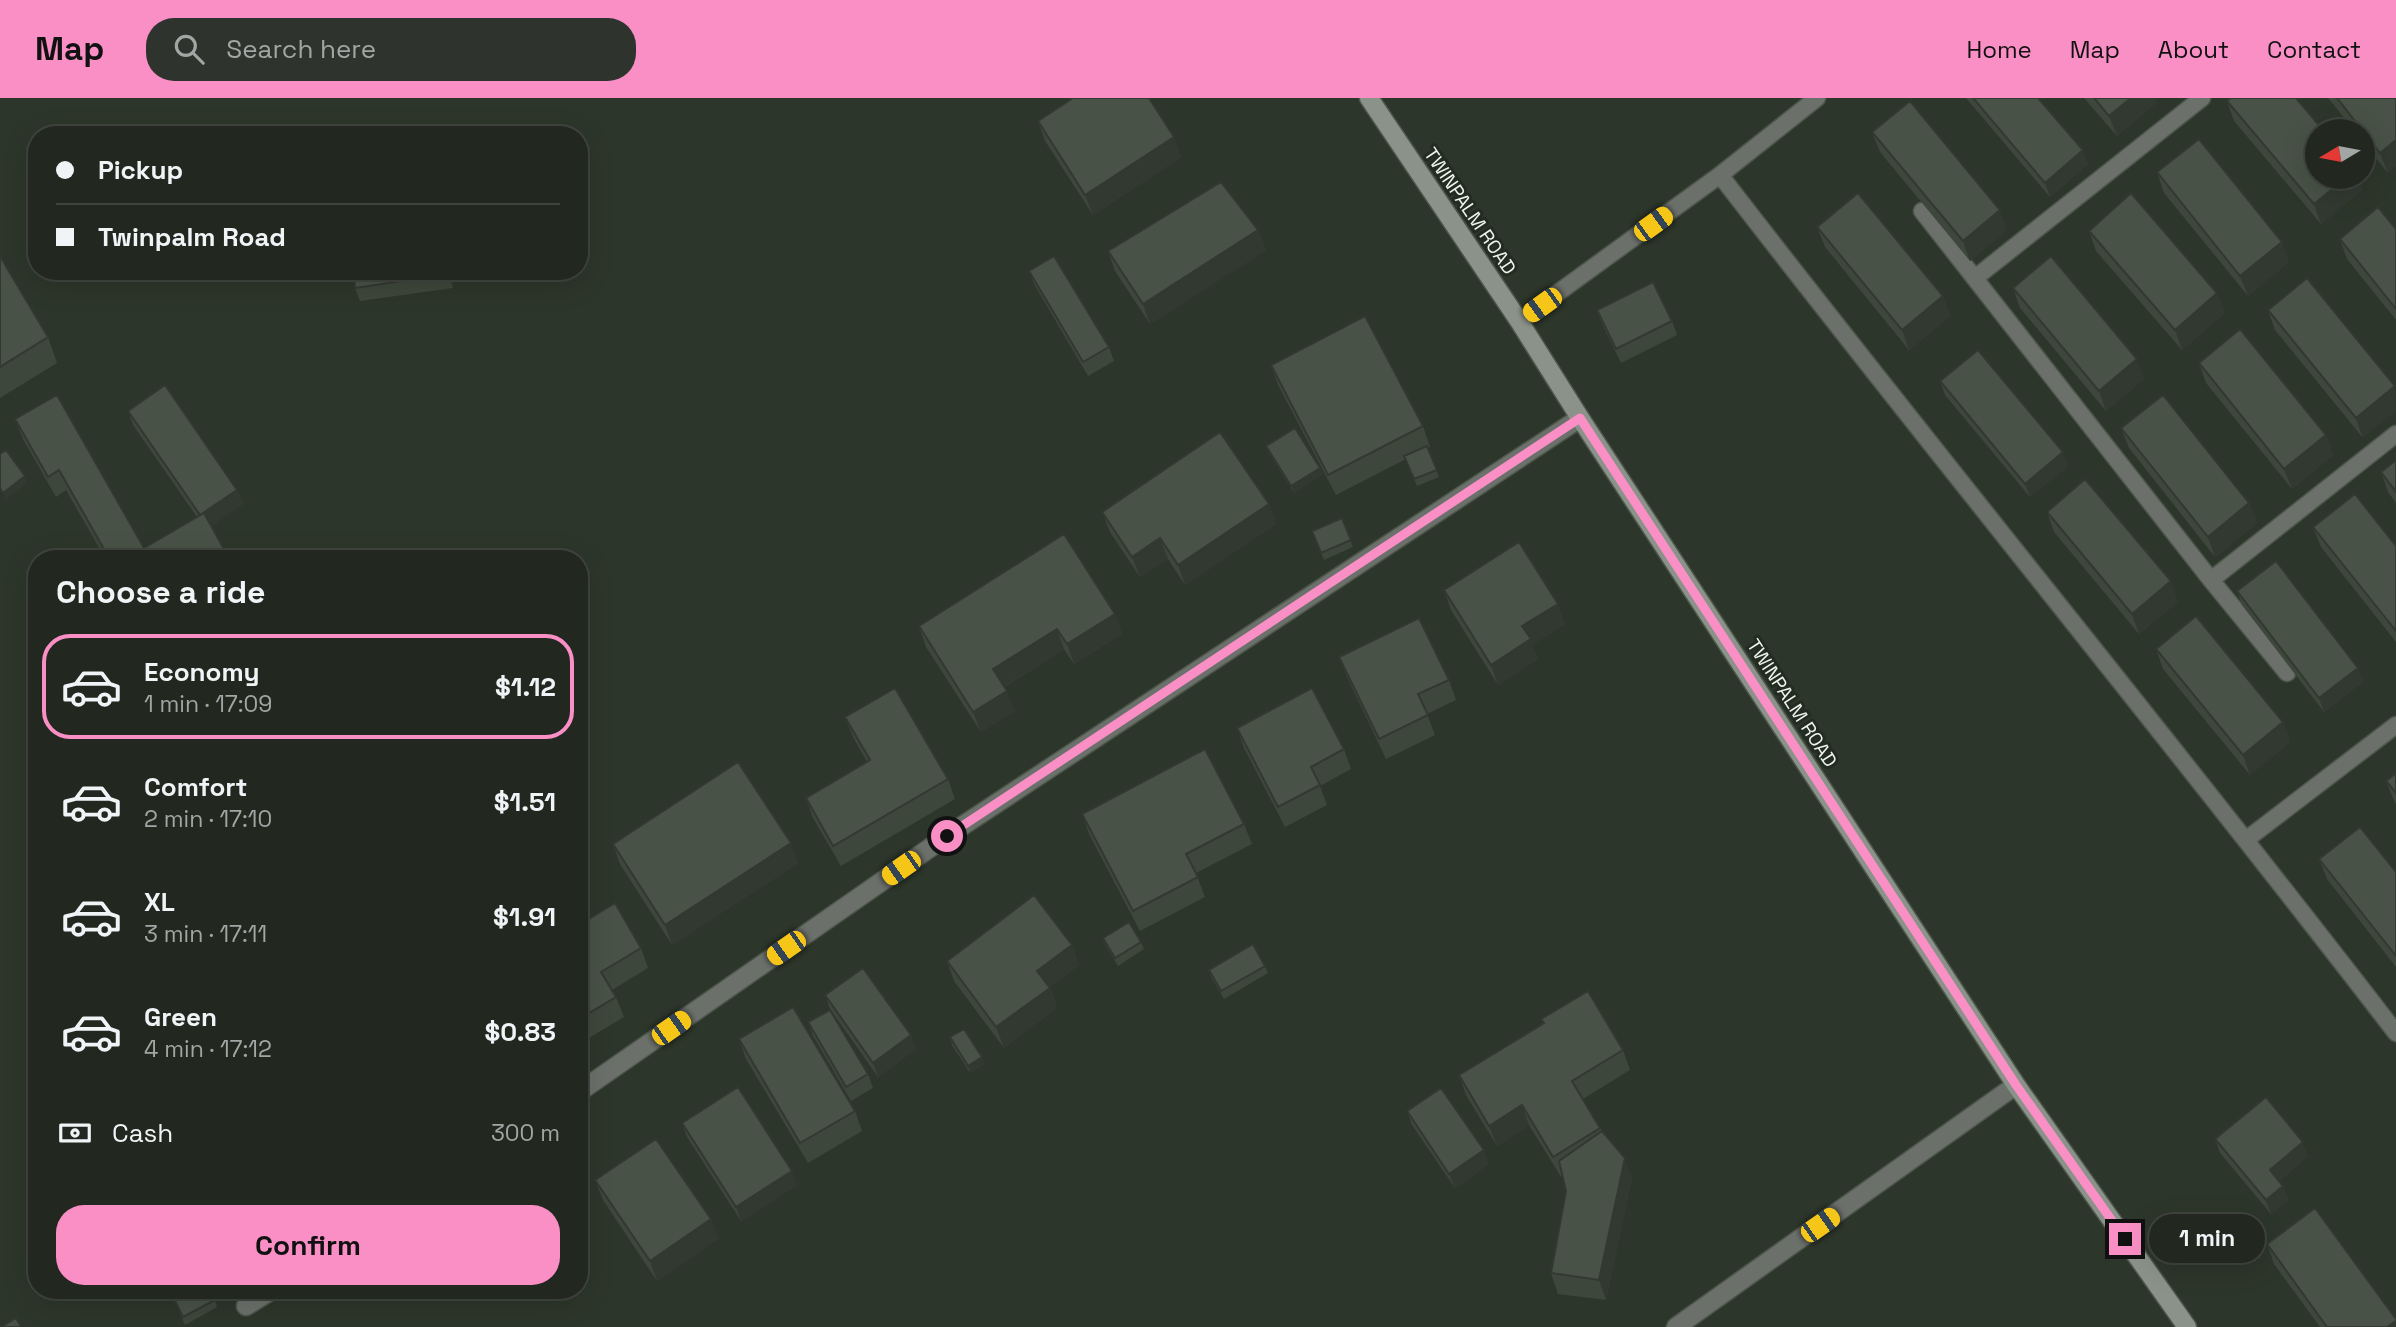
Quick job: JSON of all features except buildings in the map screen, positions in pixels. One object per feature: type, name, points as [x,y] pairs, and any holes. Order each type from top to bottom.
[{"type":"main road","name":"TWINPALM ROAD","points":[[1369,98],[1519,321],[2016,1085],[2187,1327]]},
{"type":"street","points":[[588,1086],[947,836],[1580,418]]},
{"type":"street","points":[[1676,1327],[2016,1085]]},
{"type":"street","points":[[246,1306],[257,1299]]},
{"type":"lane","points":[[1519,321],[1720,175],[1817,98]]},
{"type":"lane","points":[[1976,278],[2202,98]]},
{"type":"lane","points":[[1720,175],[1888,392],[2247,839],[2396,1033]]},
{"type":"lane","points":[[1922,211],[2287,673]]},
{"type":"lane","points":[[2211,580],[2396,434]]},
{"type":"lane","points":[[2247,839],[2396,724]]},
{"type":"route","points":[[947,836],[1580,418],[2016,1085],[2125,1239]]}]
